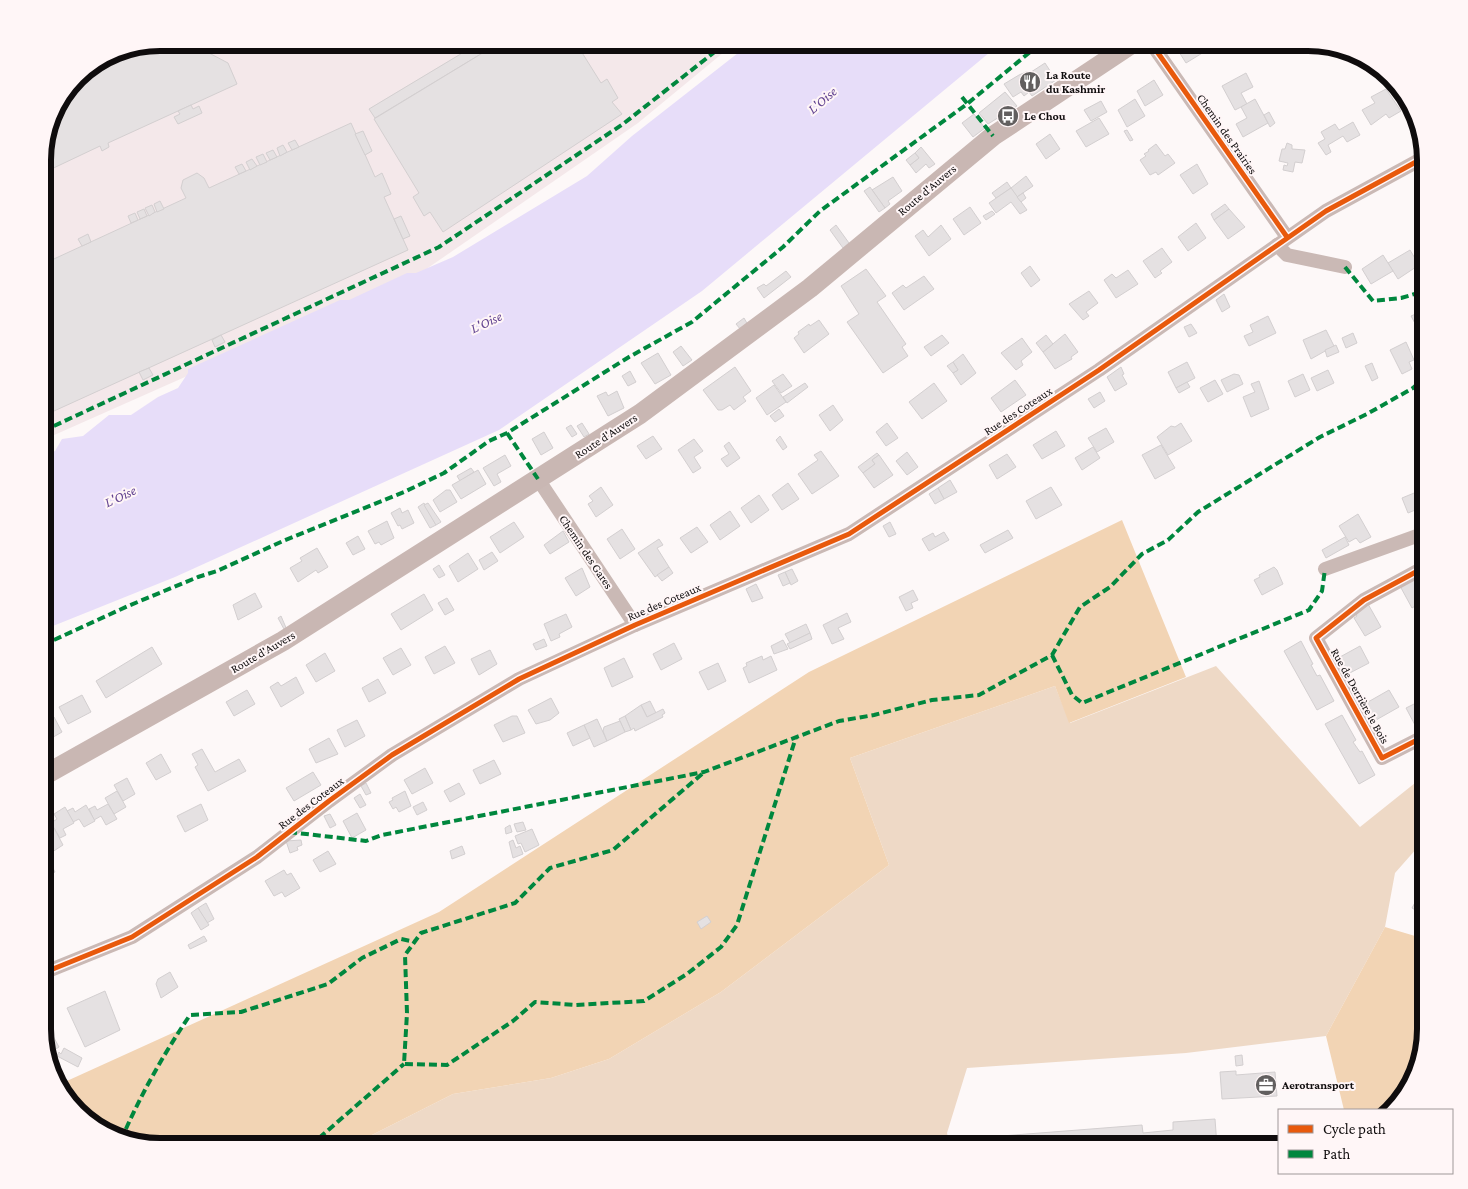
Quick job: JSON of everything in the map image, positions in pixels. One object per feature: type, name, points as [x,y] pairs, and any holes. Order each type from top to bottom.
[{"type":"main road","name":"Route d'Auvers","points":[[51,772],[283,641],[640,414],[810,288],[993,136],[1120,51]]},
{"type":"street","name":"Chemin des Prairies","points":[[1157,51],[1282,241]]},
{"type":"street","name":"Rue des Coteaux","points":[[51,970],[132,937],[258,858],[329,801],[392,756],[520,679],[635,625],[849,534],[1099,370],[1326,212],[1417,161]]},
{"type":"street","points":[[1282,241],[1287,254],[1346,268]]},
{"type":"street","name":"Chemin des Gares","points":[[538,479],[635,625]]},
{"type":"street","points":[[1325,569],[1417,536]]},
{"type":"street","name":"Rue de Derrière le Bois","points":[[1417,572],[1364,600],[1316,638],[1382,758],[1417,740]]},
{"type":"shaded area","points":[[160,51],[725,51],[638,123],[422,272],[51,436],[51,153],[53,139],[62,112],[78,88],[88,78],[112,62],[132,55]]},
{"type":"shaded area","points":[[1122,520],[1186,677],[1069,723],[1055,686],[850,758],[889,865],[721,992],[609,1059],[551,1078],[453,1094],[366,1138],[146,1137],[112,1127],[88,1111],[78,1101],[65,1082],[439,912],[809,672]]},
{"type":"shaded area","points":[[1216,666],[1360,827],[1417,781],[1417,848],[1395,873],[1385,927],[1326,1036],[1186,1053],[967,1068],[947,1133],[948,1138],[366,1138],[453,1094],[551,1078],[609,1059],[721,992],[889,865],[850,758],[1055,686],[1070,723]]},
{"type":"shaded area","points":[[1385,927],[1417,937],[1417,1036],[1415,1050],[1406,1077],[1390,1101],[1382,1109],[1344,1109],[1326,1036]]},
{"type":"water","name":"L'Oise","points":[[745,51],[991,51],[702,291],[499,430],[175,577],[51,627],[51,453],[55,451],[62,439],[83,436],[109,415],[131,415],[158,397],[178,388],[188,373],[188,369],[340,300],[349,300],[407,273],[416,273],[453,257],[587,176],[632,136],[738,53]]},
{"type":"building","points":[[205,51],[228,63],[237,84],[108,143],[109,147],[102,151],[100,146],[51,169],[53,139],[62,112],[78,88],[88,78],[112,62],[146,52]]},
{"type":"building","points":[[466,51],[486,51],[375,118],[369,109]]},
{"type":"building","points":[[486,51],[581,51],[601,83],[607,79],[618,98],[612,102],[622,114],[443,232],[430,212],[424,216],[413,197],[419,193],[374,119]]},
{"type":"building","points":[[1178,51],[1204,52],[1186,63]]},
{"type":"building","name":"La Route du Kashmir","points":[[1045,63],[1056,80],[1032,96],[1029,92],[1024,96],[1021,92],[1013,97],[1004,84],[1026,72],[1028,74]]},
{"type":"building","points":[[1246,73],[1253,87],[1241,93],[1247,104],[1235,110],[1222,86]]},
{"type":"building","points":[[1154,80],[1163,95],[1145,106],[1137,91]]},
{"type":"building","points":[[1386,89],[1401,111],[1389,118],[1386,114],[1371,125],[1362,110],[1375,103],[1371,97]]},
{"type":"building","points":[[1005,92],[1017,106],[988,124],[979,113]]},
{"type":"building","points":[[1135,99],[1145,116],[1127,127],[1118,110]]},
{"type":"building","points":[[1255,99],[1268,123],[1243,137],[1236,124],[1247,118],[1241,107]]},
{"type":"building","points":[[1101,101],[1107,112],[1091,121],[1084,110]]},
{"type":"building","points":[[191,105],[193,109],[199,106],[202,113],[178,124],[174,117],[180,114],[178,111]]},
{"type":"building","points":[[1269,112],[1275,123],[1270,127],[1264,115]]},
{"type":"building","points":[[974,114],[985,128],[973,137],[962,123]]},
{"type":"building","points":[[1099,118],[1109,134],[1086,147],[1076,131]]},
{"type":"building","points":[[1353,122],[1360,135],[1347,142],[1343,136],[1328,145],[1331,152],[1326,155],[1318,143],[1325,139],[1321,132],[1335,124],[1339,130]]},
{"type":"building","points":[[351,123],[375,177],[382,173],[391,194],[384,197],[408,250],[51,412],[51,260],[186,198],[181,188],[183,180],[197,173],[204,178],[209,188]]},
{"type":"building","points":[[1127,130],[1133,140],[1130,141],[1124,131]]},
{"type":"building","points":[[363,131],[372,151],[365,155],[355,134]]},
{"type":"building","points":[[1050,134],[1060,149],[1046,159],[1036,144]]},
{"type":"building","points":[[295,140],[299,147],[292,150],[288,143]]},
{"type":"building","points":[[1287,143],[1292,145],[1292,149],[1305,150],[1302,163],[1295,162],[1293,172],[1283,170],[1284,165],[1287,166],[1288,163],[1279,161],[1282,149],[1285,149]]},
{"type":"building","points":[[1156,144],[1165,156],[1168,154],[1175,163],[1158,175],[1156,172],[1150,175],[1140,160]]},
{"type":"building","points":[[283,145],[287,152],[280,156],[277,148]]},
{"type":"building","points":[[921,147],[935,164],[929,168],[926,164],[916,173],[910,165],[919,158],[915,153]]},
{"type":"building","points":[[273,150],[277,157],[270,160],[266,153]]},
{"type":"building","points":[[915,153],[919,158],[910,165],[906,160]]},
{"type":"building","points":[[263,154],[267,162],[260,165],[256,157]]},
{"type":"building","points":[[252,159],[257,166],[250,170],[246,162]]},
{"type":"building","points":[[242,164],[246,171],[239,174],[235,167]]},
{"type":"building","points":[[1197,164],[1208,184],[1193,194],[1180,175]]},
{"type":"building","points":[[1026,176],[1033,186],[1017,197],[1011,188]]},
{"type":"building","points":[[893,177],[902,191],[888,201],[890,204],[885,208],[872,190]]},
{"type":"building","points":[[1007,182],[1011,188],[996,198],[992,193]]},
{"type":"building","points":[[870,187],[885,208],[879,212],[864,191]]},
{"type":"building","points":[[1011,188],[1027,210],[1020,214],[1011,202],[996,213],[989,203]]},
{"type":"building","points":[[1023,193],[1026,198],[1021,202],[1017,197]]},
{"type":"building","points":[[160,201],[164,209],[157,212],[154,204]]},
{"type":"building","points":[[1225,204],[1229,209],[1214,220],[1211,214]]},
{"type":"building","points":[[152,205],[155,212],[149,216],[145,208]]},
{"type":"building","points":[[970,207],[981,223],[964,235],[953,219]]},
{"type":"building","points":[[144,209],[147,216],[140,219],[137,212]]},
{"type":"building","points":[[1229,209],[1245,227],[1228,239],[1214,220]]},
{"type":"building","points":[[992,211],[995,214],[986,220],[983,216]]},
{"type":"building","points":[[135,213],[138,220],[131,223],[128,216]]},
{"type":"building","points":[[401,216],[410,236],[403,239],[394,219]]},
{"type":"building","points":[[1196,223],[1206,238],[1188,251],[1178,237]]},
{"type":"building","points":[[836,225],[849,243],[843,248],[830,230]]},
{"type":"building","points":[[941,225],[951,239],[929,256],[915,236],[923,230],[928,237]]},
{"type":"building","points":[[88,234],[91,242],[82,246],[78,239]]},
{"type":"building","points":[[1162,248],[1172,262],[1160,271],[1162,273],[1155,278],[1143,261]]},
{"type":"building","points":[[1410,250],[1417,262],[1417,266],[1398,279],[1388,263]]},
{"type":"building","points":[[1383,255],[1393,271],[1371,284],[1362,269]]},
{"type":"building","points":[[1030,266],[1040,280],[1031,287],[1021,273]]},
{"type":"building","points":[[866,269],[886,296],[877,302],[906,344],[902,347],[908,356],[883,373],[847,322],[859,314],[841,286]]},
{"type":"building","points":[[1128,270],[1138,284],[1116,298],[1104,280],[1112,274],[1116,278]]},
{"type":"building","points":[[786,271],[791,277],[764,298],[757,288],[764,284],[766,286]]},
{"type":"building","points":[[924,276],[934,289],[904,310],[892,293],[903,285],[906,288]]},
{"type":"building","points":[[1089,291],[1098,303],[1086,312],[1089,316],[1083,320],[1069,304]]},
{"type":"building","points":[[1224,294],[1230,307],[1222,312],[1216,300]]},
{"type":"building","points":[[1417,313],[1417,327],[1411,316]]},
{"type":"building","points":[[1268,316],[1276,333],[1249,346],[1244,336],[1253,332],[1250,325]]},
{"type":"building","points":[[744,318],[748,325],[741,330],[736,324]]},
{"type":"building","points":[[819,320],[829,334],[804,353],[794,338],[799,334],[798,332],[809,324],[810,326]]},
{"type":"building","points":[[1191,324],[1197,333],[1189,337],[1184,327]]},
{"type":"building","points":[[1326,330],[1334,346],[1311,359],[1303,340]]},
{"type":"building","points":[[1353,333],[1357,343],[1346,348],[1342,338]]},
{"type":"building","points":[[1065,334],[1078,352],[1071,357],[1072,359],[1055,369],[1043,352]]},
{"type":"building","points":[[221,335],[225,342],[215,347],[212,340]]},
{"type":"building","points":[[942,335],[949,343],[931,356],[924,347]]},
{"type":"building","points":[[1046,335],[1053,344],[1043,352],[1036,343]]},
{"type":"building","points":[[1022,338],[1032,352],[1021,361],[1023,365],[1016,370],[1001,353]]},
{"type":"building","points":[[1406,342],[1414,360],[1409,362],[1412,369],[1402,374],[1390,350]]},
{"type":"building","points":[[1336,345],[1339,352],[1327,357],[1325,350]]},
{"type":"building","points":[[681,346],[692,360],[683,366],[673,352]]},
{"type":"building","points":[[658,353],[671,375],[655,384],[641,363]]},
{"type":"building","points":[[963,354],[976,373],[961,385],[953,373],[958,370],[953,362]]},
{"type":"building","points":[[953,362],[958,370],[953,373],[947,366]]},
{"type":"building","points":[[1187,362],[1195,378],[1176,388],[1168,372]]},
{"type":"building","points":[[1372,363],[1378,378],[1372,381],[1365,366]]},
{"type":"building","points":[[735,367],[751,391],[743,397],[746,401],[734,410],[730,405],[722,410],[718,410],[703,390]]},
{"type":"building","points":[[1121,367],[1124,374],[1122,375],[1127,384],[1115,391],[1107,377]]},
{"type":"building","points":[[149,368],[153,375],[143,380],[139,372]]},
{"type":"building","points":[[1328,370],[1334,383],[1317,391],[1311,378]]},
{"type":"building","points":[[630,371],[636,382],[628,386],[622,376]]},
{"type":"building","points":[[783,374],[792,386],[781,393],[772,381]]},
{"type":"building","points":[[1234,374],[1239,375],[1243,384],[1227,392],[1221,380]]},
{"type":"building","points":[[1303,374],[1310,390],[1295,397],[1288,381]]},
{"type":"building","points":[[1015,380],[1026,395],[1001,412],[991,398]]},
{"type":"building","points":[[1215,380],[1223,394],[1208,402],[1200,388]]},
{"type":"building","points":[[1259,381],[1269,409],[1251,417],[1243,397],[1255,392],[1251,384]]},
{"type":"building","points":[[1187,382],[1190,387],[1179,393],[1176,388]]},
{"type":"building","points":[[805,383],[808,387],[787,403],[783,397]]},
{"type":"building","points":[[934,383],[947,401],[922,419],[909,402]]},
{"type":"building","points":[[774,385],[786,402],[767,415],[756,398]]},
{"type":"building","points":[[617,391],[624,408],[608,416],[597,396],[606,392],[608,396]]},
{"type":"building","points":[[1100,392],[1105,401],[1094,408],[1088,399]]},
{"type":"building","points":[[833,405],[843,420],[830,431],[819,415]]},
{"type":"building","points":[[779,409],[784,416],[775,422],[770,416]]},
{"type":"building","points":[[582,423],[589,434],[584,437],[577,426]]},
{"type":"building","points":[[887,423],[898,438],[886,446],[876,432]]},
{"type":"building","points":[[1181,423],[1192,441],[1168,455],[1157,437],[1171,426],[1175,427]]},
{"type":"building","points":[[571,425],[577,434],[572,437],[566,428]]},
{"type":"building","points":[[1106,428],[1114,442],[1097,452],[1088,438]]},
{"type":"building","points":[[1056,431],[1065,446],[1042,459],[1033,445]]},
{"type":"building","points":[[544,432],[553,448],[541,455],[532,439]]},
{"type":"building","points":[[653,436],[662,449],[646,459],[637,446]]},
{"type":"building","points":[[780,436],[787,447],[783,450],[776,440]]},
{"type":"building","points":[[694,439],[703,451],[694,457],[701,468],[693,473],[678,450]]},
{"type":"building","points":[[729,442],[740,458],[727,467],[721,459],[729,454],[724,446]]},
{"type":"building","points":[[1161,445],[1175,468],[1155,479],[1142,455]]},
{"type":"building","points":[[1093,447],[1100,458],[1082,470],[1075,458]]},
{"type":"building","points":[[821,451],[839,476],[812,494],[798,474],[818,460],[814,455]]},
{"type":"building","points":[[907,452],[918,467],[907,475],[896,461]]},
{"type":"building","points":[[877,453],[879,455],[872,460],[875,464],[863,473],[858,467]]},
{"type":"building","points":[[1007,454],[1016,467],[997,479],[989,465]]},
{"type":"building","points":[[505,455],[511,466],[497,474],[501,482],[494,486],[483,468]]},
{"type":"building","points":[[879,455],[893,475],[874,488],[863,473],[875,464],[872,460]]},
{"type":"building","points":[[471,468],[474,472],[460,481],[457,476]]},
{"type":"building","points":[[478,470],[486,484],[461,499],[452,485]]},
{"type":"building","points":[[950,480],[957,492],[944,499],[938,488]]},
{"type":"building","points":[[788,483],[799,499],[782,510],[772,495]]},
{"type":"building","points":[[601,487],[613,505],[596,517],[588,504],[593,501],[589,496]]},
{"type":"building","points":[[1051,487],[1062,505],[1036,519],[1026,501]]},
{"type":"building","points":[[938,488],[944,499],[935,504],[929,494]]},
{"type":"building","points":[[446,490],[450,490],[457,502],[440,512],[433,500]]},
{"type":"building","points":[[1417,492],[1417,509],[1408,513],[1402,498]]},
{"type":"building","points":[[759,495],[769,510],[751,523],[741,508]]},
{"type":"building","points":[[424,503],[436,525],[430,528],[418,507]]},
{"type":"building","points":[[428,503],[441,522],[436,525],[424,505]]},
{"type":"building","points":[[400,508],[402,513],[408,510],[414,523],[402,529],[400,525],[398,526],[391,513]]},
{"type":"building","points":[[730,511],[740,526],[720,540],[710,525]]},
{"type":"building","points":[[1358,514],[1371,537],[1360,543],[1356,538],[1349,542],[1339,526]]},
{"type":"building","points":[[387,521],[394,538],[381,545],[379,542],[375,544],[368,531]]},
{"type":"building","points":[[514,522],[524,537],[500,553],[490,537]]},
{"type":"building","points":[[890,522],[896,534],[889,537],[883,526]]},
{"type":"building","points":[[697,527],[708,542],[691,553],[680,538]]},
{"type":"building","points":[[622,529],[635,549],[620,559],[607,539]]},
{"type":"building","points":[[1008,530],[1013,538],[985,553],[980,545]]},
{"type":"building","points":[[563,531],[569,542],[550,554],[544,545]]},
{"type":"building","points":[[944,532],[949,540],[929,551],[922,539],[933,533],[935,537]]},
{"type":"building","points":[[358,536],[365,549],[353,555],[346,543]]},
{"type":"building","points":[[1345,537],[1349,545],[1326,558],[1322,550]]},
{"type":"building","points":[[659,539],[663,545],[657,548],[669,567],[655,577],[638,553]]},
{"type":"building","points":[[317,548],[328,567],[318,573],[316,570],[298,582],[290,568],[302,561],[300,558]]},
{"type":"building","points":[[492,552],[498,561],[484,570],[479,560]]},
{"type":"building","points":[[468,553],[478,569],[458,582],[449,566]]},
{"type":"building","points":[[439,565],[445,575],[439,578],[433,569]]},
{"type":"building","points":[[669,567],[673,573],[662,581],[657,575]]},
{"type":"building","points":[[1274,567],[1283,584],[1262,595],[1254,580]]},
{"type":"building","points":[[582,568],[590,587],[576,596],[565,578]]},
{"type":"building","points":[[792,569],[798,581],[791,585],[785,572]]},
{"type":"building","points":[[785,572],[790,583],[783,586],[778,575]]},
{"type":"building","points":[[1415,578],[1417,581],[1417,605],[1412,608],[1400,586]]},
{"type":"building","points":[[756,584],[763,598],[752,602],[746,589]]},
{"type":"building","points":[[913,590],[918,600],[911,603],[913,608],[906,611],[899,597]]},
{"type":"building","points":[[255,593],[262,607],[238,620],[233,605]]},
{"type":"building","points":[[424,594],[433,610],[401,630],[391,614]]},
{"type":"building","points":[[447,598],[454,610],[445,615],[438,603]]},
{"type":"building","points":[[1368,604],[1381,627],[1365,636],[1354,618],[1357,616],[1354,611]]},
{"type":"building","points":[[847,613],[851,622],[838,628],[844,639],[832,644],[823,625]]},
{"type":"building","points":[[566,614],[572,627],[559,634],[560,637],[551,641],[544,624]]},
{"type":"building","points":[[281,616],[287,630],[285,631],[278,618]]},
{"type":"building","points":[[806,624],[810,633],[790,643],[785,634]]},
{"type":"building","points":[[810,633],[812,639],[790,649],[787,644]]},
{"type":"building","points":[[544,639],[547,646],[536,650],[533,644]]},
{"type":"building","points":[[783,640],[788,649],[774,654],[771,646]]},
{"type":"building","points":[[1301,641],[1317,676],[1320,675],[1334,701],[1317,710],[1284,651]]},
{"type":"building","points":[[674,643],[682,659],[661,670],[653,654]]},
{"type":"building","points":[[445,646],[455,663],[434,674],[425,657]]},
{"type":"building","points":[[1360,646],[1369,663],[1344,676],[1336,662],[1342,659],[1340,657]]},
{"type":"building","points":[[152,647],[162,664],[106,698],[96,681]]},
{"type":"building","points":[[401,648],[411,665],[393,675],[383,658]]},
{"type":"building","points":[[490,650],[497,664],[479,675],[471,659]]},
{"type":"building","points":[[325,653],[335,671],[316,682],[306,665]]},
{"type":"building","points":[[762,656],[763,660],[771,656],[777,670],[749,683],[743,668],[747,666],[746,663]]},
{"type":"building","points":[[624,658],[633,677],[612,687],[604,668]]},
{"type":"building","points":[[718,663],[726,681],[708,690],[699,672]]},
{"type":"building","points":[[296,677],[304,693],[281,707],[270,687],[278,682],[281,686]]},
{"type":"building","points":[[378,679],[386,693],[369,702],[362,688]]},
{"type":"building","points":[[247,690],[255,704],[234,716],[226,702]]},
{"type":"building","points":[[1389,690],[1399,707],[1376,720],[1375,718],[1369,721],[1361,706]]},
{"type":"building","points":[[82,695],[91,712],[68,724],[59,707]]},
{"type":"building","points":[[551,698],[559,713],[550,720],[536,724],[528,710]]},
{"type":"building","points":[[650,701],[656,713],[647,717],[641,705]]},
{"type":"building","points":[[1417,702],[1417,724],[1415,725],[1406,708]]},
{"type":"building","points":[[641,705],[647,717],[663,709],[665,713],[662,715],[663,717],[635,731],[634,728],[631,730],[625,716]]},
{"type":"building","points":[[1342,715],[1356,740],[1353,742],[1360,752],[1362,751],[1375,775],[1359,784],[1325,724]]},
{"type":"building","points":[[512,716],[517,716],[525,733],[503,742],[494,725]]},
{"type":"building","points":[[625,716],[631,730],[625,732],[619,719]]},
{"type":"building","points":[[54,717],[62,732],[51,738],[51,718]]},
{"type":"building","points":[[597,719],[607,741],[594,747],[584,725]]},
{"type":"building","points":[[357,720],[365,736],[345,747],[337,730]]},
{"type":"building","points":[[620,721],[625,732],[607,741],[603,731],[604,727]]},
{"type":"building","points":[[584,725],[590,738],[573,746],[567,733]]},
{"type":"building","points":[[329,738],[338,754],[316,763],[309,749]]},
{"type":"building","points":[[202,749],[215,772],[239,759],[246,771],[208,791],[195,767],[198,765],[192,754]]},
{"type":"building","points":[[161,754],[171,772],[156,780],[146,763]]},
{"type":"building","points":[[494,760],[501,774],[480,784],[473,770]]},
{"type":"building","points":[[425,768],[433,783],[412,794],[404,780]]},
{"type":"building","points":[[313,772],[321,785],[294,801],[286,788]]},
{"type":"building","points":[[127,778],[135,794],[123,801],[114,785]]},
{"type":"building","points":[[366,783],[371,793],[366,795],[361,786]]},
{"type":"building","points":[[459,783],[465,794],[450,802],[444,791]]},
{"type":"building","points":[[117,791],[126,807],[114,814],[105,798]]},
{"type":"building","points":[[405,791],[411,806],[399,812],[396,807],[393,809],[389,802],[393,800],[392,798]]},
{"type":"building","points":[[360,794],[366,805],[360,808],[354,798]]},
{"type":"building","points":[[423,802],[427,810],[417,815],[413,807]]},
{"type":"building","points":[[108,804],[117,819],[106,825],[101,816],[94,820],[89,809],[95,806],[97,810]]},
{"type":"building","points":[[201,804],[208,820],[185,832],[177,816]]},
{"type":"building","points":[[86,805],[95,821],[84,827],[79,819],[73,822],[67,811],[73,808],[75,812]]},
{"type":"building","points":[[65,807],[74,823],[63,829],[66,835],[60,838],[51,823],[57,819],[54,814]]},
{"type":"building","points":[[357,813],[366,830],[352,838],[343,821]]},
{"type":"building","points":[[330,814],[336,825],[330,828],[324,816]]},
{"type":"building","points":[[523,822],[526,830],[517,832],[514,824]]},
{"type":"building","points":[[510,825],[512,832],[506,834],[505,828]]},
{"type":"building","points":[[54,828],[63,845],[51,853],[51,830]]},
{"type":"building","points":[[532,829],[539,845],[525,852],[521,843],[518,844],[515,836]]},
{"type":"building","points":[[301,840],[302,845],[297,847],[298,850],[290,853],[286,841]]},
{"type":"building","points":[[513,840],[516,848],[520,846],[523,854],[513,858],[509,842]]},
{"type":"building","points":[[462,846],[465,854],[452,859],[450,851]]},
{"type":"building","points":[[328,851],[336,864],[320,872],[313,860]]},
{"type":"building","points":[[51,865],[55,872],[51,874]]},
{"type":"building","points":[[284,870],[287,875],[291,873],[300,888],[285,897],[282,892],[274,896],[265,881]]},
{"type":"building","points":[[1417,899],[1417,911],[1412,908]]},
{"type":"building","points":[[206,903],[214,919],[207,923],[198,908]]},
{"type":"building","points":[[198,908],[209,925],[201,930],[191,913]]},
{"type":"building","points":[[707,916],[711,922],[701,929],[697,922]]},
{"type":"building","points":[[204,936],[207,941],[190,949],[188,945]]},
{"type":"building","points":[[170,972],[178,987],[161,998],[156,984],[158,979]]},
{"type":"building","points":[[105,991],[120,1030],[85,1047],[67,1008]]},
{"type":"building","points":[[53,1036],[59,1047],[53,1051],[53,1050],[51,1037]]},
{"type":"building","points":[[64,1048],[82,1058],[78,1067],[57,1056],[59,1052],[61,1054]]},
{"type":"building","points":[[1242,1055],[1243,1065],[1236,1066],[1235,1056]]},
{"type":"building","points":[[1236,1071],[1236,1075],[1275,1072],[1277,1096],[1222,1099],[1220,1072]]},
{"type":"building","points":[[1215,1119],[1216,1138],[976,1138],[1142,1125],[1143,1133],[1173,1130],[1173,1122]]},
{"type":"marked path","points":[[51,427],[439,247],[623,124],[716,51]]},
{"type":"marked path","points":[[51,641],[128,606],[217,571],[283,541],[404,492],[444,473],[489,441],[507,433],[629,357],[692,322],[783,247],[820,211],[967,104],[1031,51]]},
{"type":"marked path","points":[[962,97],[993,136]]},
{"type":"marked path","points":[[1345,267],[1373,301],[1401,298],[1417,293]]},
{"type":"marked path","points":[[289,832],[366,841],[382,835],[704,772],[839,721],[874,715],[932,700],[979,695],[1052,655],[1080,607],[1110,587],[1142,554],[1168,540],[1198,512],[1320,437],[1367,414],[1417,384]]},
{"type":"marked path","points":[[507,433],[538,479]]},
{"type":"marked path","points":[[1052,655],[1072,695],[1082,703],[1309,610],[1322,591],[1325,569]]},
{"type":"marked path","points":[[702,774],[613,850],[550,868],[515,903],[421,933],[405,955],[407,1013],[404,1064],[447,1065],[513,1021],[535,1002],[576,1005],[644,1001],[687,974],[721,947],[737,925],[796,737]]},
{"type":"marked path","points":[[125,1132],[152,1076],[190,1015],[241,1012],[328,984],[362,958],[401,939],[415,942]]},
{"type":"marked path","points":[[319,1138],[404,1064]]},
{"type":"cycle path","points":[[1157,51],[1287,237]]},
{"type":"cycle path","points":[[51,970],[132,937],[257,857],[392,755],[519,679],[635,625],[849,534],[1099,370],[1326,211],[1417,161]]},
{"type":"cycle path","points":[[1417,571],[1364,600],[1316,638],[1382,758],[1417,740]]},
{"type":"place","name":"La Route du Kashmir","points":[[1030,82]]},
{"type":"place","name":"Le Chou","points":[[1008,116]]},
{"type":"place","name":"Aerotransport","points":[[1266,1085]]}]
